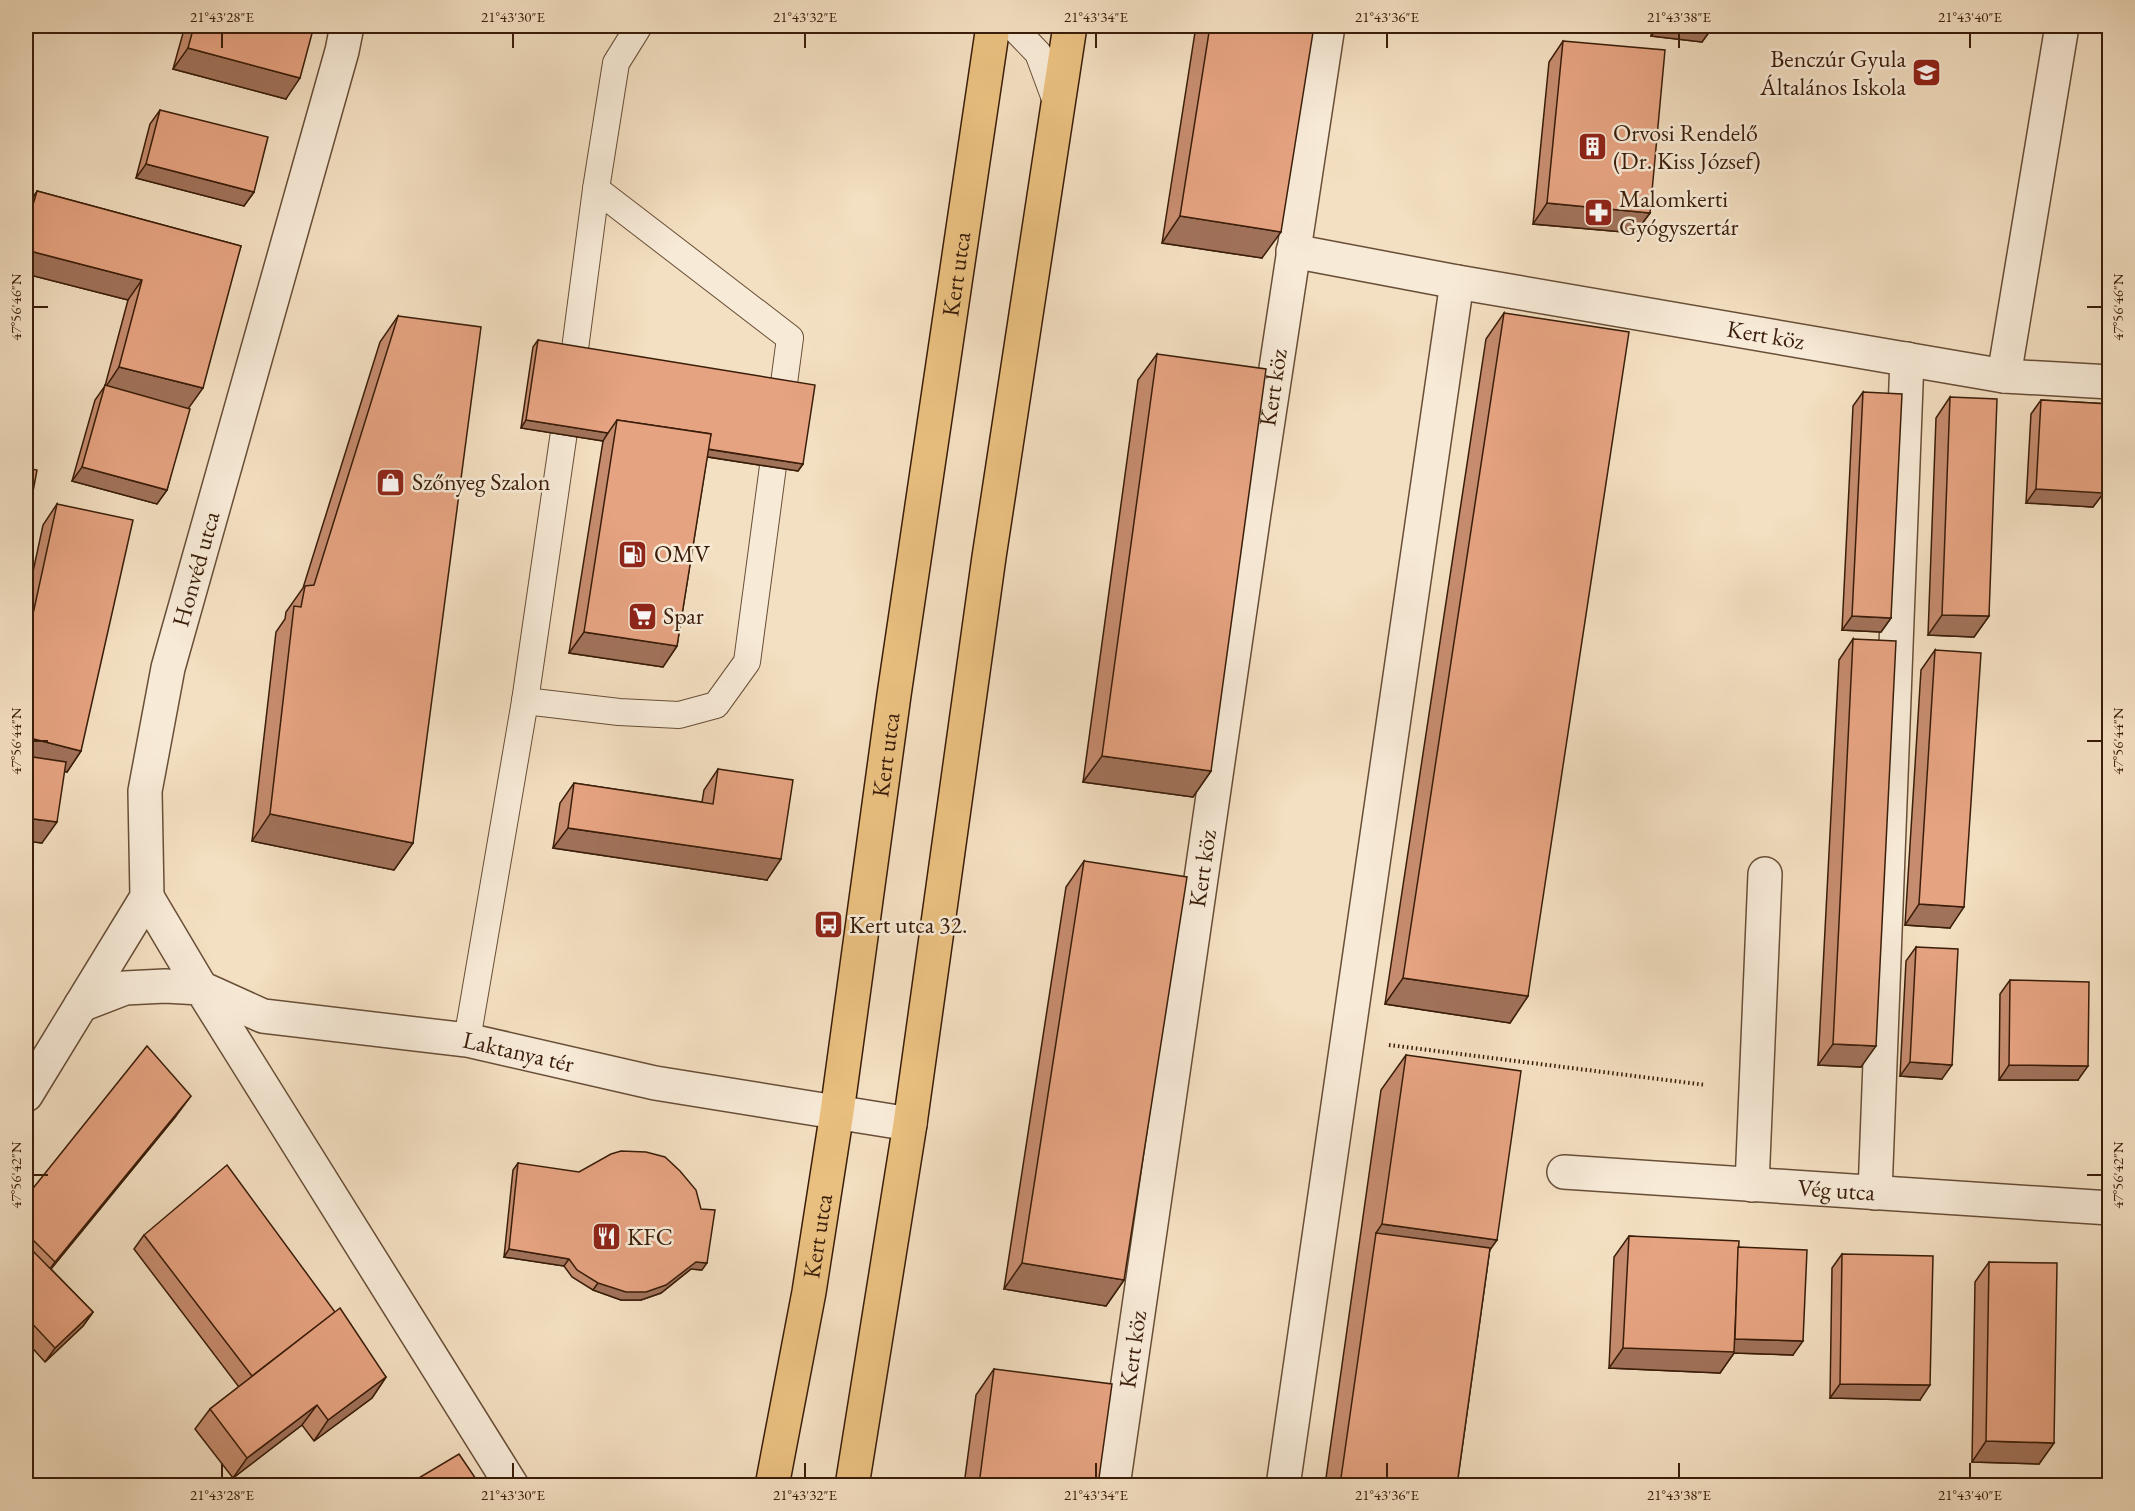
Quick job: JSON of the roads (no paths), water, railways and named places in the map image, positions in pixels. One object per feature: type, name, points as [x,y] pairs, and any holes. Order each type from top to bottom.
[{"type":"main road","name":"Kert utca","points":[[772,1485],[809,1292],[837,1112],[894,695],[993,26]]},
{"type":"main road","points":[[852,1485],[910,1124],[989,557],[1070,26]]},
{"type":"street","name":"Honvéd utca","points":[[147,897],[145,791],[168,668],[273,300],[347,26]]},
{"type":"street","name":"Kert köz","points":[[1113,1485],[1293,251],[1328,26]]},
{"type":"street","points":[[2004,376],[2062,26]]},
{"type":"street","name":"Kert köz","points":[[1293,251],[1457,282],[2004,376],[2109,382]]},
{"type":"street","points":[[1283,1485],[1457,282]]},
{"type":"street","points":[[1875,1193],[1907,359]]},
{"type":"street","points":[[1752,1185],[1765,874]]},
{"type":"street","points":[[26,1095],[147,897],[201,988],[512,1485]]},
{"type":"street","points":[[81,1005],[125,988],[165,986],[201,988]]},
{"type":"street","name":"Laktanya tér","points":[[201,988],[263,1016],[467,1041],[656,1083],[910,1124]]},
{"type":"street","name":"Vég utca","points":[[1564,1172],[2109,1208]]},
{"type":"lane","points":[[467,1041],[525,701],[596,189],[616,63],[639,26]]},
{"type":"lane","points":[[1012,26],[1038,53],[1058,107]]},
{"type":"lane","points":[[525,701],[619,712],[678,715],[716,705],[747,662],[749,650],[790,338],[596,189]]},
{"type":"place","name":"Benczúr Gyula Általános Iskola","points":[[1927,73]]},
{"type":"place","name":"Orvosi Rendelő (Dr. Kiss József)","points":[[1592,147]]},
{"type":"place","name":"Malomkerti Gyógyszertár","points":[[1598,213]]},
{"type":"place","name":"Szőnyeg Szalon","points":[[391,482]]},
{"type":"place","name":"OMV","points":[[633,554]]},
{"type":"place","name":"Spar","points":[[642,616]]},
{"type":"place","name":"Kert utca 32.","points":[[828,925]]},
{"type":"place","name":"KFC","points":[[606,1237]]}]
